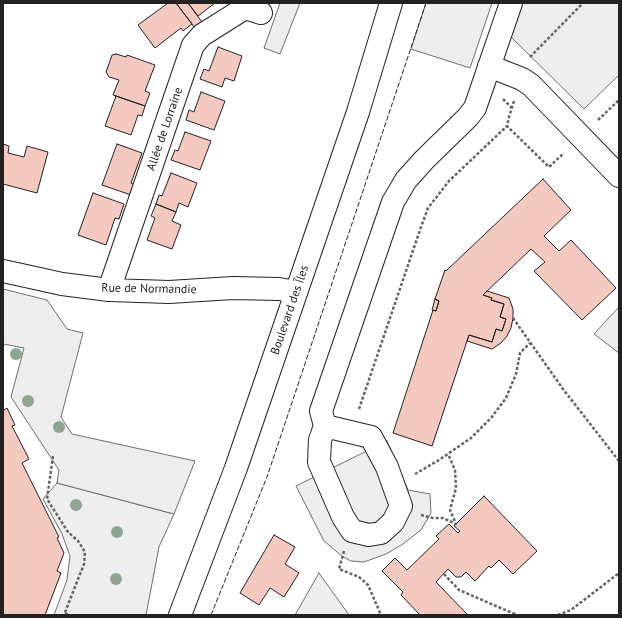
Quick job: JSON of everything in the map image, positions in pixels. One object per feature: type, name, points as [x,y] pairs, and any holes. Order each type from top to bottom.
[{"type":"main road","name":"Boulevard des Îles","points":[[180,615],[236,468],[358,112],[391,3]]},
{"type":"main road","points":[[325,426],[371,437],[387,467],[402,506],[393,522],[381,532],[369,535],[352,531],[342,517],[319,462],[320,440],[325,426],[321,411],[393,202],[406,180],[475,108],[511,3]]},
{"type":"main road","name":"Allée de Lorraine","points":[[109,290],[193,45],[202,35],[245,8],[261,13]]},
{"type":"main road","points":[[489,66],[522,79],[531,85],[619,176]]},
{"type":"main road","name":"Rue de Normandie","points":[[3,271],[62,284],[109,290],[169,292],[240,288],[279,289],[296,292]]},
{"type":"path","points":[[365,411],[358,409],[428,208],[449,181],[507,126]]},
{"type":"path","points":[[513,318],[563,389],[619,461]]},
{"type":"path","points":[[394,485],[440,460],[471,438],[491,418],[506,398],[516,374],[520,353],[530,343]]},
{"type":"path","points":[[400,508],[433,518],[443,518],[456,524],[450,510],[456,488],[455,470],[448,454]]},
{"type":"path","points":[[53,456],[48,499],[68,532],[78,541],[85,552],[84,564],[65,614],[69,615]]},
{"type":"path","points":[[352,531],[339,569],[359,577],[368,584],[381,615]]},
{"type":"path","points":[[444,574],[459,590],[517,615]]},
{"type":"path","points":[[558,615],[571,610],[619,574]]},
{"type":"path","points":[[616,576],[619,580]]},
{"type":"shaded area","points":[[280,3],[300,3],[280,54],[264,48]]},
{"type":"shaded area","points":[[426,3],[492,3],[470,68],[411,49]]},
{"type":"shaded area","points":[[522,3],[619,3],[619,75],[584,109],[510,36]]},
{"type":"shaded area","points":[[3,289],[47,300],[67,329],[83,333],[61,417],[72,434],[195,461],[174,514],[57,483],[59,470],[11,397],[24,348],[3,344]]},
{"type":"shaded area","points":[[619,307],[619,353],[594,334]]},
{"type":"shaded area","points":[[387,441],[408,490],[430,494],[431,513],[421,530],[403,544],[386,554],[364,562],[351,561],[343,557],[324,541],[296,486]]},
{"type":"shaded area","points":[[57,483],[174,514],[159,547],[146,615],[54,615],[67,580],[70,556],[62,534],[43,499]]},
{"type":"shaded area","points":[[319,573],[349,615],[295,615]]},
{"type":"building","points":[[168,3],[176,3],[192,24],[183,31],[181,28],[155,48],[138,25]]},
{"type":"building","points":[[176,3],[188,3],[202,22],[195,28]]},
{"type":"building","points":[[188,3],[215,3],[198,16]]},
{"type":"building","points":[[218,47],[242,56],[234,81],[225,78],[222,87],[200,79],[204,69],[209,71]]},
{"type":"building","points":[[116,54],[126,57],[127,55],[155,65],[145,91],[150,93],[145,106],[113,95],[119,80],[109,77],[106,72],[112,55]]},
{"type":"building","points":[[201,92],[225,101],[214,130],[186,120],[189,110],[194,112]]},
{"type":"building","points":[[116,96],[145,106],[142,116],[138,115],[131,135],[105,126]]},
{"type":"building","points":[[185,132],[211,141],[200,170],[171,160],[175,150],[178,151]]},
{"type":"building","points":[[3,144],[9,146],[8,153],[24,157],[27,146],[48,152],[37,193],[3,184]]},
{"type":"building","points":[[117,144],[142,153],[131,183],[135,184],[131,195],[102,185]]},
{"type":"building","points":[[171,173],[197,183],[188,207],[179,203],[176,212],[156,204],[159,195],[162,196]]},
{"type":"building","points":[[543,179],[571,210],[544,236],[559,251],[571,240],[616,288],[582,320],[534,271],[545,262],[531,249],[483,295],[492,298],[491,300],[504,304],[500,317],[506,319],[502,331],[496,329],[492,342],[469,335],[432,446],[393,433],[433,310],[436,311],[439,301],[435,299],[445,270],[446,271]]},
{"type":"building","points":[[93,193],[124,204],[119,219],[115,218],[106,245],[78,235]]},
{"type":"building","points":[[156,204],[176,212],[172,221],[181,225],[172,249],[147,240],[155,218],[151,216]]},
{"type":"building","points":[[487,291],[509,298],[513,309],[511,328],[507,336],[501,343],[492,349],[467,341],[469,335],[492,342],[496,329],[502,331],[506,319],[500,317],[504,304],[491,300],[492,298],[483,295]]},
{"type":"building","points":[[435,299],[439,301],[436,311],[432,310]]},
{"type":"building","points":[[3,407],[4,410],[7,408],[15,425],[12,426],[29,459],[22,463],[59,537],[57,538],[64,553],[57,571],[61,573],[45,615],[3,615]]},
{"type":"building","points":[[484,496],[537,551],[513,574],[499,560],[491,568],[489,566],[475,581],[466,572],[461,577],[456,577],[448,569],[436,582],[468,615],[420,615],[401,595],[403,592],[382,571],[395,558],[407,570],[439,539],[436,536],[449,524],[458,533],[460,531],[454,526]]},
{"type":"building","points":[[274,535],[295,547],[285,564],[299,573],[284,597],[270,588],[259,605],[240,593]]},
{"type":"fence","points":[[211,615],[267,477],[426,3]]}]
